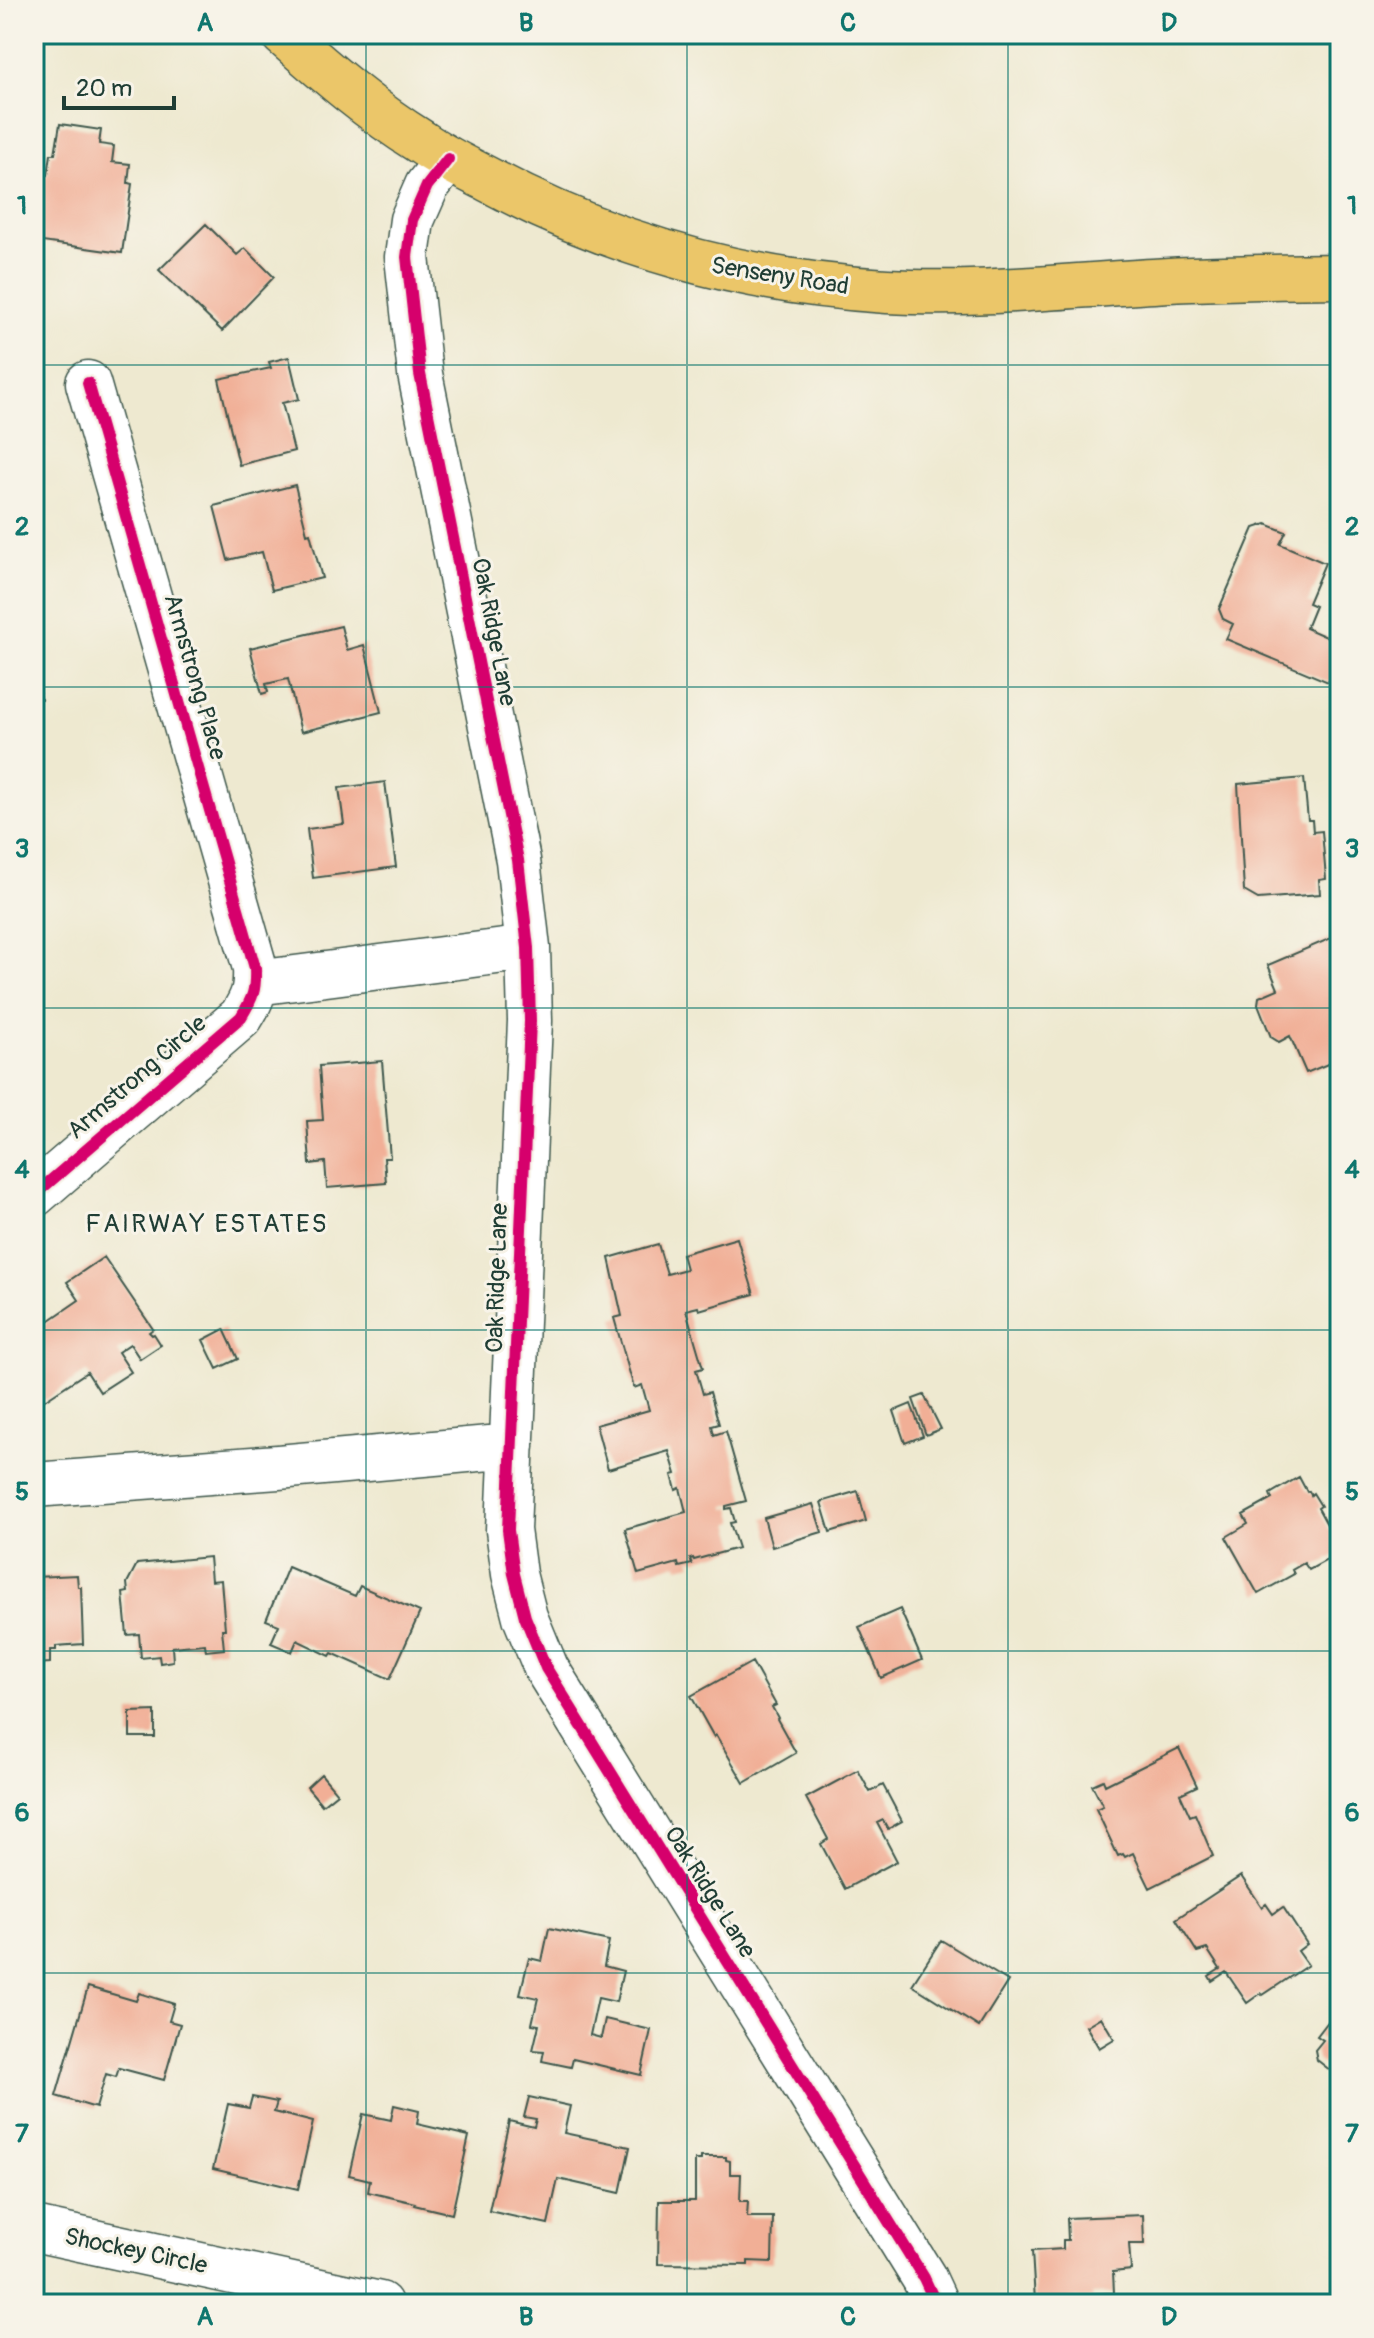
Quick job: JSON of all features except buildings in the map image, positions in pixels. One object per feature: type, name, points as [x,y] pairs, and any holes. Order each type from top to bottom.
[{"type":"main road","name":"Senseny Road","points":[[283,34],[349,91],[448,159],[530,202],[614,237],[700,263],[789,282],[886,291],[985,293],[1156,281],[1340,276]]},
{"type":"street","name":"Oak Ridge Lane","points":[[448,159],[427,186],[412,220],[407,257],[420,374],[518,860],[528,948],[530,1021],[508,1530],[514,1574],[525,1617],[546,1668],[924,2278],[936,2304]]},
{"type":"street","name":"Armstrong Place","points":[[88,383],[251,953],[256,983]]},
{"type":"street","points":[[256,983],[528,948]]},
{"type":"street","name":"Armstrong Circle","points":[[34,1195],[241,1017],[253,999],[256,983]]},
{"type":"street","points":[[34,1485],[512,1446]]},
{"type":"street","name":"Shockey Circle","points":[[34,2229],[380,2304]]},
{"type":"cycle path","points":[[448,159],[427,186],[412,220],[407,257],[420,374],[518,860],[528,948],[530,1021],[508,1530],[514,1574],[525,1617],[546,1668],[924,2278],[936,2304]]},
{"type":"cycle path","points":[[34,1195],[241,1017],[251,999],[255,982],[255,968],[88,383]]},
{"type":"district","name":"FAIRWAY ESTATES","points":[[207,1224]]}]
